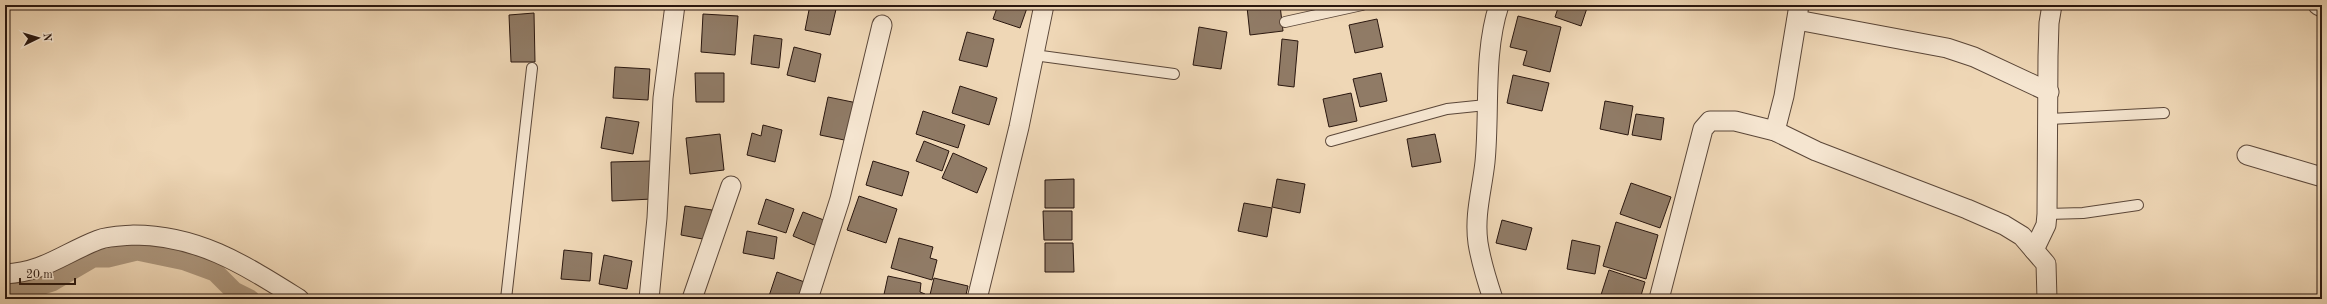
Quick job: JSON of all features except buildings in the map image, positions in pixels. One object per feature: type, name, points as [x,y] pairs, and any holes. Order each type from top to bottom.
[{"type":"street","points":[[649,299],[656,218],[663,98],[676,5]]},
{"type":"street","points":[[977,299],[1034,55],[1044,5]]},
{"type":"street","points":[[1493,299],[1478,243],[1476,217],[1484,162],[1486,106],[1492,42],[1499,5]]},
{"type":"street","points":[[2034,250],[2046,225],[2047,214],[2050,119],[2049,23],[2052,5]]},
{"type":"street","points":[[2318,5],[2322,7]]},
{"type":"street","points":[[1775,131],[1798,12],[1947,48],[1974,58],[2049,92]]},
{"type":"street","points":[[808,299],[840,199],[882,26]]},
{"type":"street","points":[[1659,299],[1703,129],[1710,121],[1721,120],[1775,131],[1816,151],[1927,195],[1967,208],[2004,225],[2022,236],[2046,264],[2047,299]]},
{"type":"street","points":[[2247,155],[2322,177]]},
{"type":"street","points":[[692,299],[731,186]]},
{"type":"street","points":[[5,274],[21,273],[51,264],[100,239],[125,236],[160,235],[212,250],[298,299]]},
{"type":"lane","points":[[1285,22],[1362,5]]},
{"type":"lane","points":[[1034,55],[1174,74]]},
{"type":"lane","points":[[506,299],[532,68]]},
{"type":"lane","points":[[1331,141],[1447,109],[1486,106]]},
{"type":"lane","points":[[2050,119],[2164,114]]},
{"type":"lane","points":[[2047,214],[2083,213],[2138,205]]},
{"type":"waterway","points":[[5,294],[28,290],[52,282],[93,258],[108,258],[137,251],[185,261],[215,272],[234,291],[250,299]]}]
